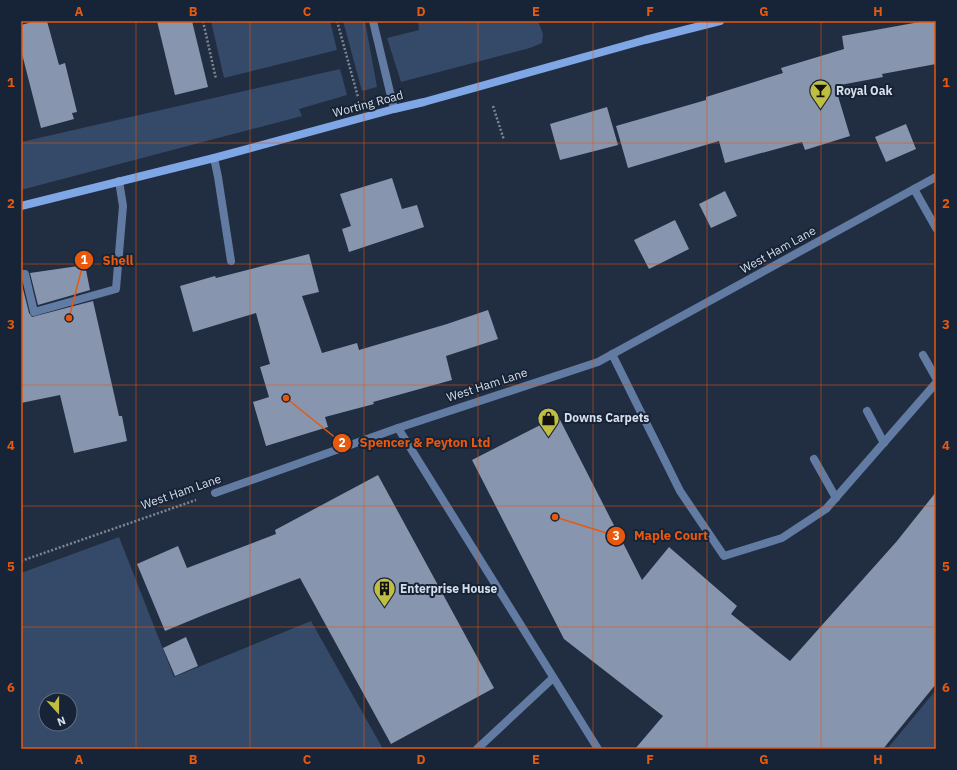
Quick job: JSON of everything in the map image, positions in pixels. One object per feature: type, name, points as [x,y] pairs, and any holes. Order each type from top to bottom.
[{"type":"main road","name":"Worting Road","points":[[21,206],[214,158],[424,102],[645,40],[720,21]]},
{"type":"street","points":[[373,21],[394,109]]},
{"type":"street","points":[[214,158],[231,261]]},
{"type":"street","name":"West Ham Lane","points":[[215,493],[398,428],[598,362],[936,177]]},
{"type":"street","points":[[21,274],[25,274],[34,312],[116,289],[123,206],[119,181]]},
{"type":"street","points":[[914,189],[936,228]]},
{"type":"street","points":[[612,354],[680,491],[724,556],[782,538],[826,509],[936,383]]},
{"type":"street","points":[[923,355],[936,378]]},
{"type":"street","points":[[867,411],[884,443]]},
{"type":"street","points":[[398,428],[598,749]]},
{"type":"street","points":[[814,459],[836,498]]},
{"type":"street","points":[[477,749],[553,678]]},
{"type":"path","points":[[203,21],[216,79]]},
{"type":"path","points":[[337,21],[358,97]]},
{"type":"path","points":[[493,106],[504,140]]},
{"type":"path","name":"West Ham Lane","points":[[21,561],[215,493]]},
{"type":"shaded area","points":[[211,21],[330,21],[337,50],[224,78]]},
{"type":"shaded area","points":[[343,21],[365,21],[377,87],[362,91]]},
{"type":"shaded area","points":[[418,21],[538,21],[543,34],[542,43],[530,48],[401,82],[387,38],[419,30]]},
{"type":"shaded area","points":[[340,69],[347,95],[299,109],[302,116],[21,190],[21,142]]},
{"type":"shaded area","points":[[119,537],[174,677],[311,621],[383,749],[21,749],[21,573]]},
{"type":"shaded area","points":[[936,690],[936,749],[887,749]]},
{"type":"building","points":[[36,21],[47,21],[59,65],[65,63],[77,112],[72,113],[74,119],[41,128],[21,50],[21,25]]},
{"type":"building","points":[[157,21],[192,21],[208,87],[175,95]]},
{"type":"building","points":[[925,21],[936,21],[936,64],[882,74],[883,77],[835,86],[850,136],[805,150],[802,142],[725,163],[719,141],[628,168],[616,126],[706,100],[706,97],[783,73],[781,68],[844,49],[842,36]]},
{"type":"building","points":[[607,107],[618,145],[560,160],[550,124]]},
{"type":"building","points":[[906,124],[916,149],[886,162],[875,137]]},
{"type":"building","points":[[392,178],[402,209],[417,205],[424,227],[349,252],[342,229],[351,226],[340,194]]},
{"type":"building","points":[[725,191],[737,216],[711,228],[699,204]]},
{"type":"building","points":[[675,220],[689,249],[649,269],[634,240]]},
{"type":"building","points":[[309,254],[319,292],[302,296],[322,353],[357,343],[359,350],[447,324],[488,310],[498,339],[446,356],[452,380],[373,402],[374,404],[325,417],[328,427],[266,446],[253,402],[269,397],[260,367],[270,364],[256,313],[193,332],[180,286],[215,276],[216,278]]},
{"type":"building","points":[[85,265],[90,290],[38,305],[30,273]]},
{"type":"building","points":[[21,281],[29,313],[32,317],[93,301],[119,416],[122,416],[127,441],[74,453],[60,395],[21,403]]},
{"type":"building","points":[[558,416],[642,580],[669,547],[737,606],[731,614],[790,661],[897,541],[936,492],[936,684],[883,749],[635,749],[663,716],[564,639],[472,460]]},
{"type":"building","name":"Enterprise House","points":[[378,475],[494,688],[391,744],[300,578],[165,631],[137,564],[178,546],[187,568],[276,534],[275,530]]},
{"type":"building","points":[[186,637],[198,666],[175,676],[163,648]]},
{"type":"place","name":"Royal Oak","points":[[821,110]]},
{"type":"place","name":"Shell","points":[[69,318]]},
{"type":"place","name":"Spencer & Peyton Ltd","points":[[286,398]]},
{"type":"place","name":"Downs Carpets","points":[[548,438]]},
{"type":"place","name":"Maple Court","points":[[555,517]]},
{"type":"place","name":"Enterprise House","points":[[384,608]]}]
